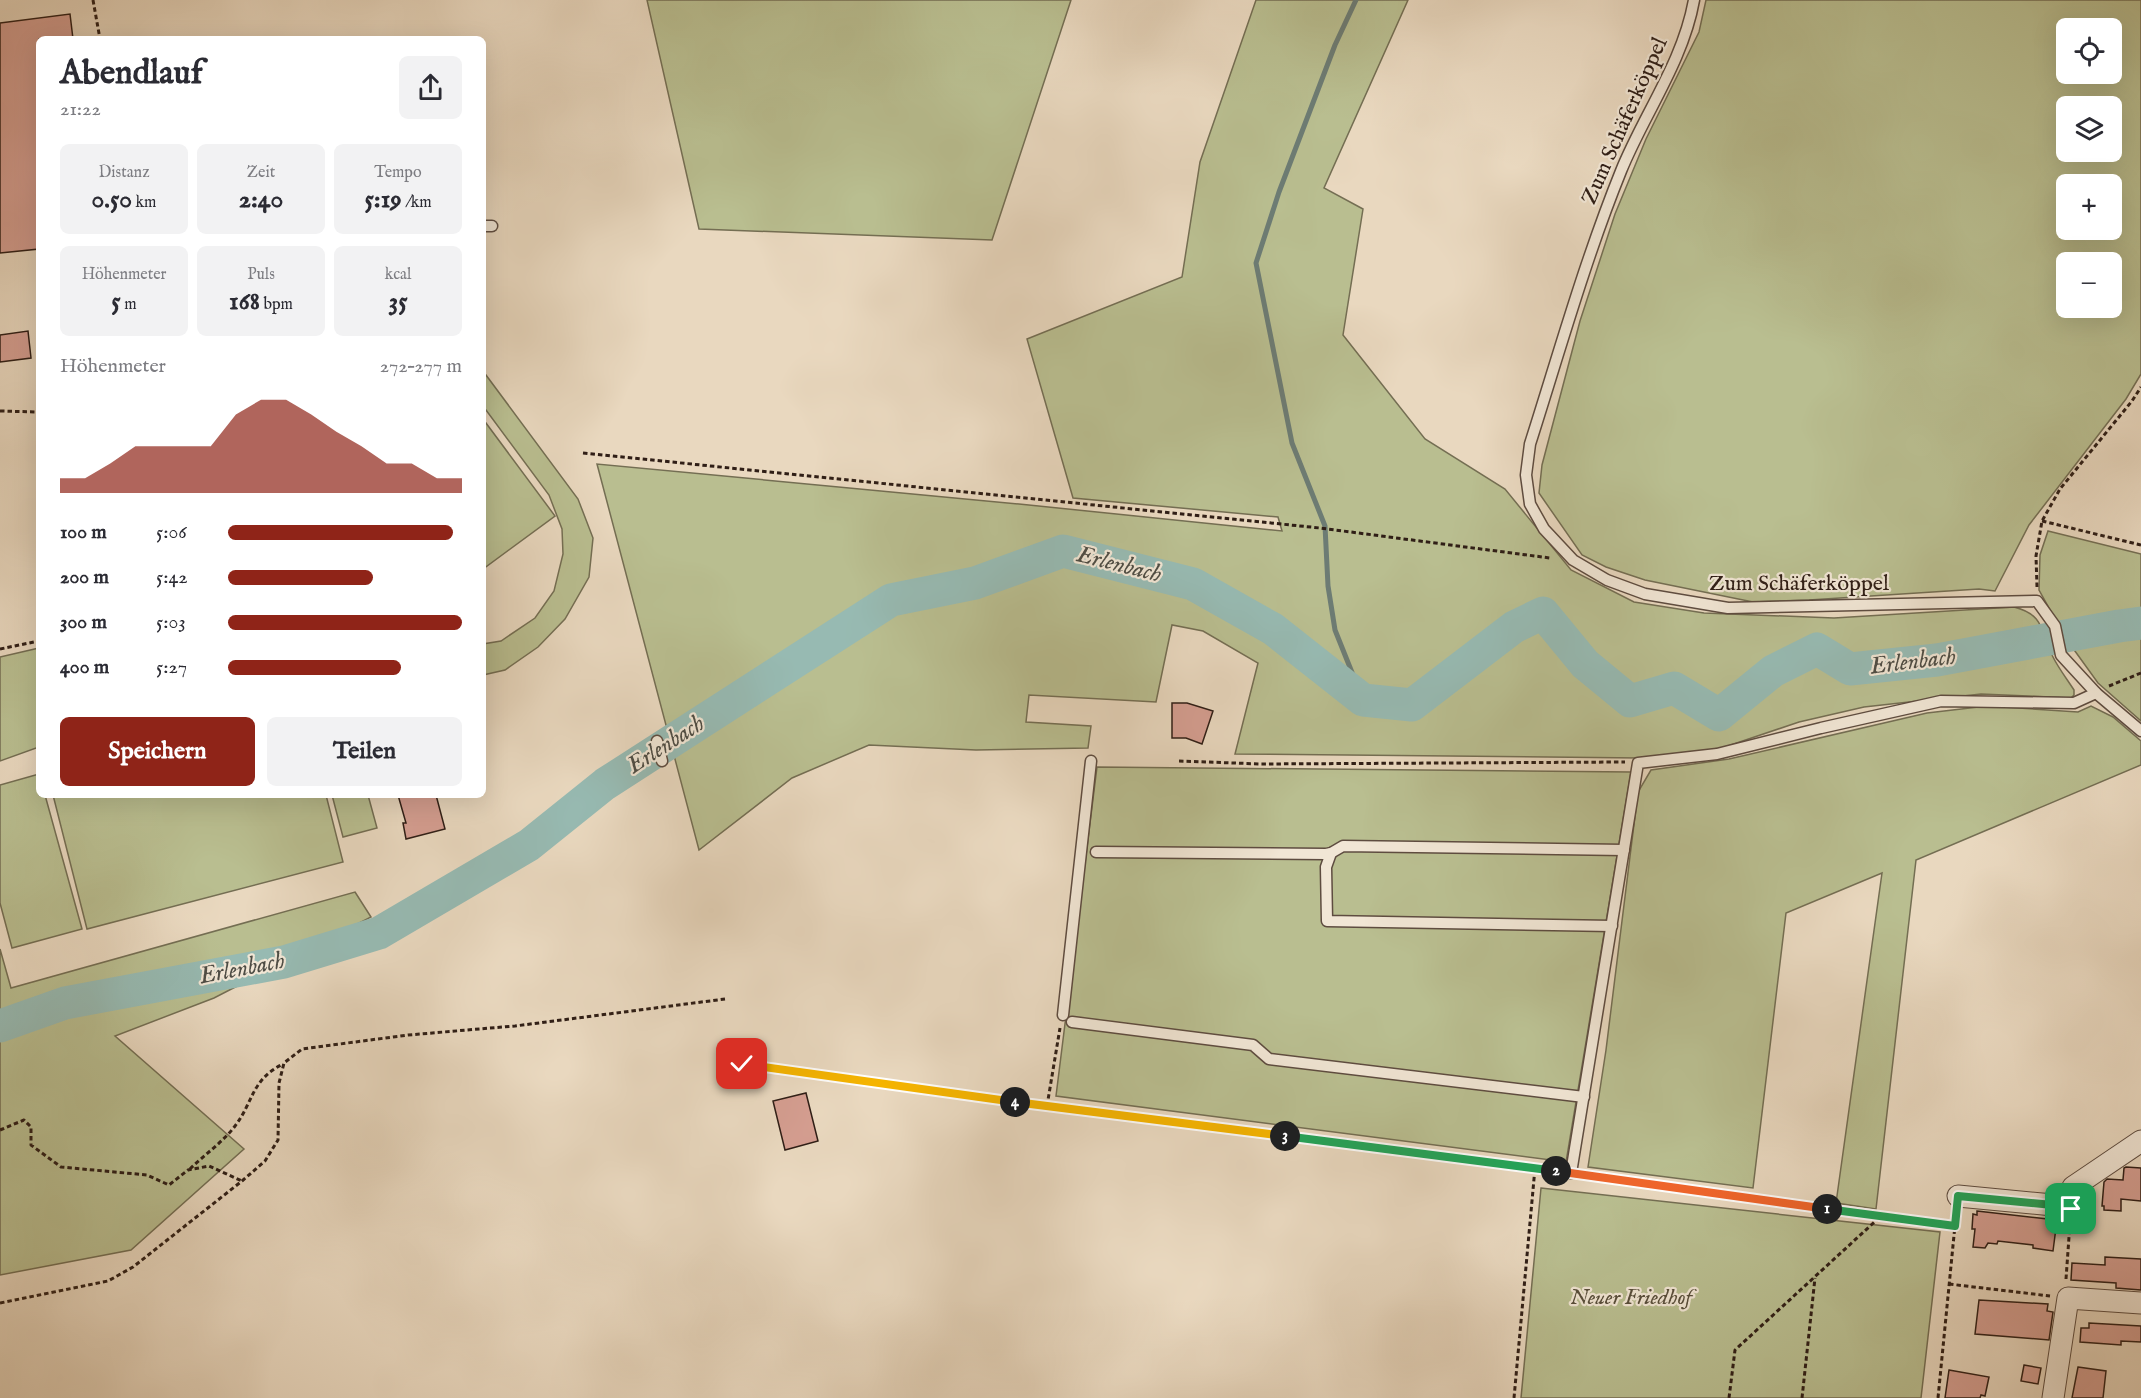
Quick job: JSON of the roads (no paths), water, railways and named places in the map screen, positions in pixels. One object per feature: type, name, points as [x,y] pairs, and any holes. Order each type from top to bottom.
[{"type":"street","points":[[1958,1196],[2063,1206],[2073,1187],[2141,1141]]},
{"type":"street","points":[[2053,1398],[2068,1298],[2141,1304]]},
{"type":"lane","name":"Zum Schäferköppel","points":[[1694,0],[1677,57],[1621,170],[1589,258],[1530,444],[1526,476],[1530,504],[1544,529],[1572,560],[1607,580],[1645,594],[1728,608],[2037,601],[2055,626],[2061,655],[2096,693]]},
{"type":"lane","points":[[1572,1173],[1638,763],[1717,754],[1941,701],[2074,703],[2096,693],[2141,731]]},
{"type":"lane","points":[[657,741],[662,761]]},
{"type":"lane","points":[[1091,761],[1067,1018],[1253,1045],[1269,1059],[1584,1097]]},
{"type":"lane","points":[[1096,852],[1331,853],[1342,846],[1624,850]]},
{"type":"lane","points":[[1331,853],[1326,867],[1327,921],[1612,926]]},
{"type":"waterway","points":[[1356,0],[1335,45],[1279,192],[1256,263],[1292,443],[1325,526],[1328,586],[1335,630],[1363,700]]},
{"type":"waterway","name":"Erlenbach","points":[[0,1026],[65,1003],[284,962],[379,933],[529,845],[605,784],[891,600],[975,583],[1063,551],[1193,584],[1273,629],[1363,700],[1412,705],[1514,627],[1543,613],[1585,664],[1630,701],[1674,688],[1719,715],[1773,671],[1817,649],[1850,669],[1937,660],[2141,623]]},
{"type":"park label","name":"Neuer Friedhof","points":[[1631,1298]]}]
